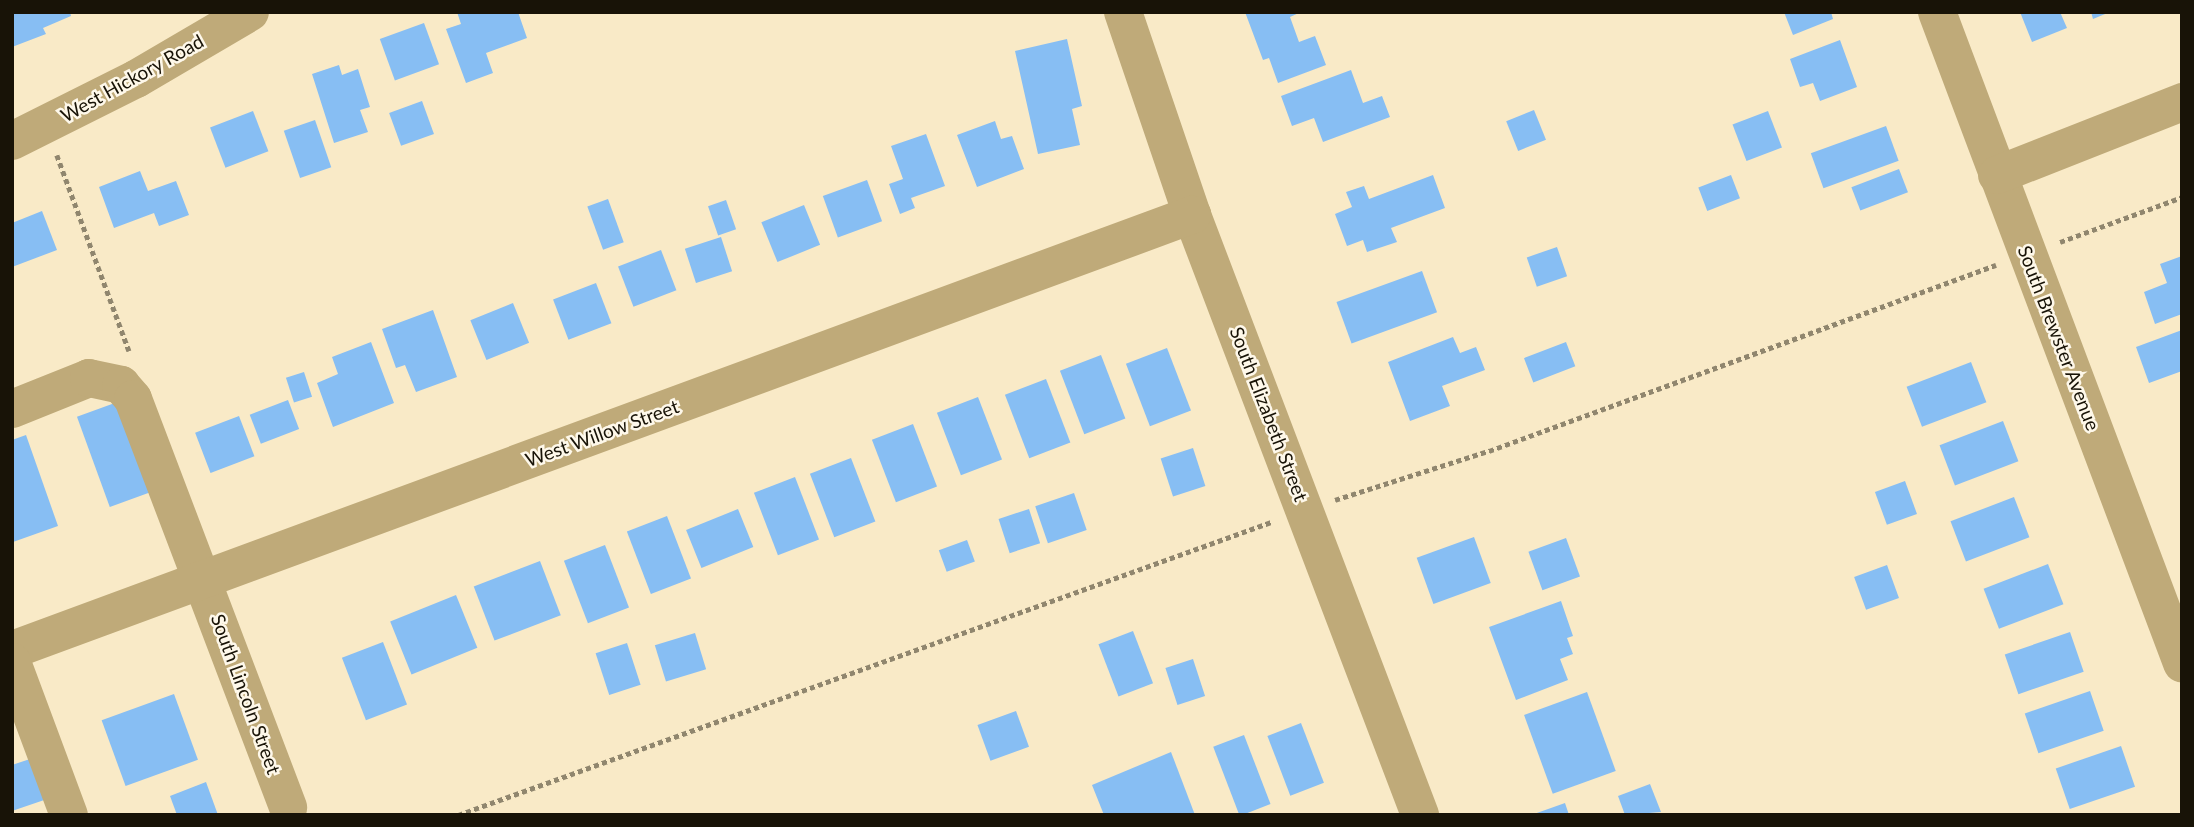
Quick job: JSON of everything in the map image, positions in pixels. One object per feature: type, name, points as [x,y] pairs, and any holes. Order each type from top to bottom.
[{"type":"street","name":"West Hickory Road","points":[[29,133],[250,12]]},
{"type":"street","name":"South Elizabeth Street","points":[[1123,12],[1192,215],[1420,815]]},
{"type":"street","name":"South Brewster Avenue","points":[[1937,12],[2182,663]]},
{"type":"street","points":[[1997,175],[2182,102]]},
{"type":"street","name":"West Willow Street","points":[[12,650],[1192,215]]},
{"type":"street","name":"South Lincoln Street","points":[[12,409],[89,378],[121,385],[142,418],[288,808]]},
{"type":"street","points":[[12,662],[69,815]]},
{"type":"path","points":[[29,133],[131,358]]},
{"type":"path","points":[[2049,246],[2182,197]]},
{"type":"path","points":[[1325,503],[1489,451],[2009,261]]},
{"type":"path","points":[[458,815],[1281,518]]},
{"type":"building","points":[[12,12],[70,12],[71,16],[43,28],[46,34],[12,47]]},
{"type":"building","points":[[457,12],[518,12],[527,38],[486,53],[493,73],[466,83],[446,29],[461,24]]},
{"type":"building","points":[[1245,12],[1301,12],[1290,17],[1299,42],[1315,36],[1326,65],[1278,83],[1269,58],[1263,60]]},
{"type":"building","points":[[1784,12],[1831,12],[1833,19],[1793,35]]},
{"type":"building","points":[[2020,12],[2060,12],[2067,28],[2032,42]]},
{"type":"building","points":[[2091,12],[2110,12],[2093,19]]},
{"type":"building","points":[[424,23],[439,64],[395,80],[380,39]]},
{"type":"building","points":[[1067,39],[1082,106],[1072,109],[1080,145],[1038,154],[1015,51]]},
{"type":"building","points":[[1840,40],[1857,87],[1820,101],[1813,83],[1800,87],[1790,59]]},
{"type":"building","points":[[339,65],[342,75],[358,69],[370,107],[360,110],[368,132],[334,143],[312,74]]},
{"type":"building","points":[[1351,70],[1363,103],[1382,96],[1390,117],[1323,142],[1314,118],[1292,126],[1281,96]]},
{"type":"building","points":[[422,101],[434,134],[401,146],[389,113]]},
{"type":"building","points":[[1534,110],[1546,140],[1518,151],[1506,121]]},
{"type":"building","points":[[253,111],[268,151],[225,168],[210,127]]},
{"type":"building","points":[[1768,111],[1782,147],[1747,161],[1733,125]]},
{"type":"building","points":[[315,120],[331,167],[300,178],[284,131]]},
{"type":"building","points":[[995,121],[1001,139],[1012,136],[1024,169],[977,187],[957,135]]},
{"type":"building","points":[[1886,126],[1899,161],[1823,188],[1811,153]]},
{"type":"building","points":[[926,134],[945,186],[911,198],[915,208],[900,214],[889,184],[903,179],[891,146]]},
{"type":"building","points":[[1899,169],[1908,192],[1860,211],[1851,187]]},
{"type":"building","points":[[140,171],[148,191],[176,181],[189,215],[159,226],[154,213],[114,228],[99,187]]},
{"type":"building","points":[[1433,175],[1445,208],[1391,228],[1397,242],[1367,252],[1363,240],[1347,246],[1335,214],[1352,207],[1346,192],[1364,186],[1369,199]]},
{"type":"building","points":[[1731,175],[1740,198],[1707,211],[1698,188]]},
{"type":"building","points":[[867,180],[882,221],[838,237],[823,196]]},
{"type":"building","points":[[608,199],[624,242],[603,250],[587,207]]},
{"type":"building","points":[[726,200],[736,229],[718,235],[708,206]]},
{"type":"building","points":[[804,205],[820,245],[777,262],[761,222]]},
{"type":"building","points":[[42,211],[57,250],[12,267],[12,223]]},
{"type":"building","points":[[721,237],[732,271],[696,283],[685,249]]},
{"type":"building","points":[[1557,247],[1567,276],[1537,287],[1527,257]]},
{"type":"building","points":[[661,250],[676,290],[633,307],[618,266]]},
{"type":"building","points":[[2182,256],[2182,314],[2155,324],[2144,292],[2167,283],[2160,264]]},
{"type":"building","points":[[1422,271],[1437,312],[1352,343],[1336,302]]},
{"type":"building","points":[[596,283],[611,323],[568,340],[553,299]]},
{"type":"building","points":[[513,303],[529,343],[486,360],[470,320]]},
{"type":"building","points":[[433,310],[457,377],[416,392],[405,365],[396,368],[382,329]]},
{"type":"building","points":[[2182,330],[2182,371],[2149,383],[2136,347]]},
{"type":"building","points":[[1453,337],[1460,353],[1476,347],[1485,370],[1442,386],[1450,406],[1410,421],[1388,362]]},
{"type":"building","points":[[371,342],[394,403],[333,427],[317,383],[338,374],[332,357]]},
{"type":"building","points":[[1566,342],[1575,366],[1533,382],[1524,358]]},
{"type":"building","points":[[1167,348],[1191,411],[1150,426],[1126,364]]},
{"type":"building","points":[[1101,355],[1125,418],[1084,434],[1060,371]]},
{"type":"building","points":[[1971,362],[1986,402],[1922,427],[1907,387]]},
{"type":"building","points":[[304,372],[312,397],[294,403],[286,378]]},
{"type":"building","points":[[1046,379],[1070,442],[1029,458],[1005,395]]},
{"type":"building","points":[[978,397],[1002,460],[961,475],[937,413]]},
{"type":"building","points":[[123,400],[156,490],[110,507],[77,417]]},
{"type":"building","points":[[288,400],[299,429],[261,444],[250,415]]},
{"type":"building","points":[[239,416],[254,456],[211,473],[195,433]]},
{"type":"building","points":[[2003,421],[2018,461],[1955,486],[1940,445]]},
{"type":"building","points":[[913,424],[937,487],[896,502],[872,440]]},
{"type":"building","points":[[26,435],[58,526],[13,542],[12,440]]},
{"type":"building","points":[[1193,448],[1205,486],[1173,497],[1161,459]]},
{"type":"building","points":[[851,458],[875,521],[834,537],[810,474]]},
{"type":"building","points":[[795,477],[819,540],[778,555],[754,493]]},
{"type":"building","points":[[1905,481],[1917,514],[1887,525],[1875,492]]},
{"type":"building","points":[[1074,493],[1087,530],[1048,543],[1035,506]]},
{"type":"building","points":[[2014,497],[2029,537],[1966,562],[1951,521]]},
{"type":"building","points":[[738,509],[753,547],[701,568],[686,530]]},
{"type":"building","points":[[1029,509],[1040,543],[1010,553],[999,519]]},
{"type":"building","points":[[667,516],[691,579],[651,594],[627,531]]},
{"type":"building","points":[[1474,537],[1491,583],[1433,604],[1417,558]]},
{"type":"building","points":[[1566,538],[1580,577],[1542,590],[1528,552]]},
{"type":"building","points":[[967,540],[975,562],[947,572],[939,550]]},
{"type":"building","points":[[605,545],[629,608],[588,623],[564,561]]},
{"type":"building","points":[[540,561],[561,615],[495,641],[474,586]]},
{"type":"building","points":[[2048,564],[2063,604],[1999,629],[1984,589]]},
{"type":"building","points":[[1887,565],[1899,598],[1866,610],[1854,577]]},
{"type":"building","points":[[456,595],[477,648],[412,674],[390,622]]},
{"type":"building","points":[[1561,601],[1573,636],[1567,638],[1573,654],[1560,659],[1568,680],[1516,700],[1489,627]]},
{"type":"building","points":[[1133,631],[1153,683],[1119,697],[1098,644]]},
{"type":"building","points":[[2070,632],[2084,672],[2018,694],[2005,654]]},
{"type":"building","points":[[695,633],[706,669],[666,682],[655,645]]},
{"type":"building","points":[[383,642],[407,705],[366,720],[342,658]]},
{"type":"building","points":[[627,643],[641,685],[609,695],[596,653]]},
{"type":"building","points":[[1193,659],[1205,696],[1177,705],[1165,668]]},
{"type":"building","points":[[2090,691],[2104,731],[2038,753],[2025,713]]},
{"type":"building","points":[[1587,692],[1616,771],[1553,794],[1524,715]]},
{"type":"building","points":[[174,694],[198,760],[126,786],[102,720]]},
{"type":"building","points":[[1016,711],[1029,747],[990,761],[977,725]]},
{"type":"building","points":[[1301,723],[1324,783],[1290,796],[1267,736]]},
{"type":"building","points":[[1244,735],[1271,804],[1239,815],[1213,747]]},
{"type":"building","points":[[2121,746],[2135,787],[2070,809],[2056,768]]},
{"type":"building","points":[[1171,752],[1195,815],[1104,815],[1092,785]]},
{"type":"building","points":[[39,756],[53,797],[12,811],[12,765]]},
{"type":"building","points":[[206,782],[218,815],[177,815],[170,796]]},
{"type":"building","points":[[1650,784],[1661,812],[1625,815],[1618,796]]},
{"type":"building","points":[[1565,803],[1569,815],[1534,815],[1534,814]]}]
